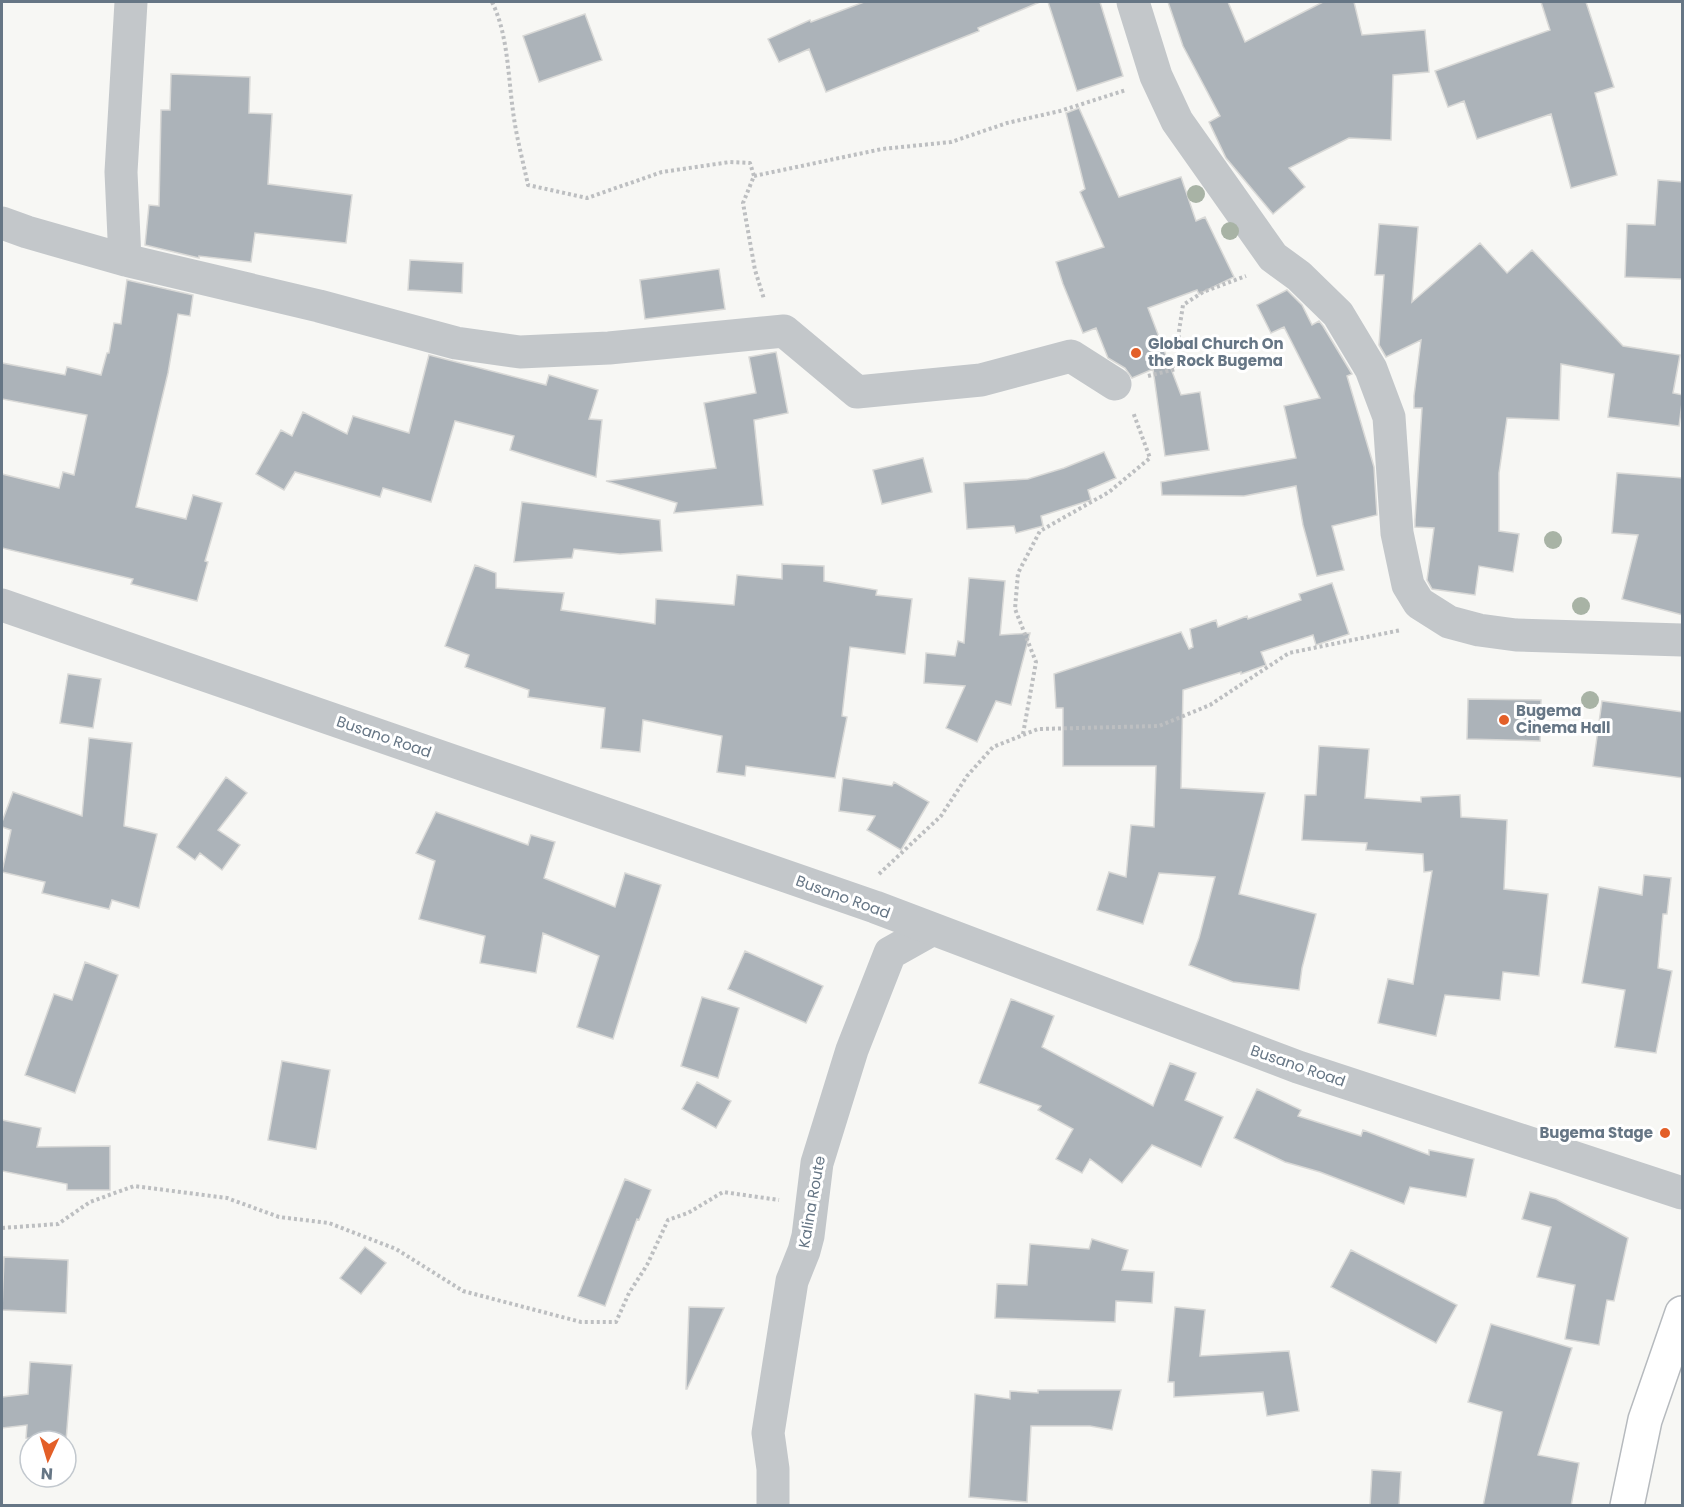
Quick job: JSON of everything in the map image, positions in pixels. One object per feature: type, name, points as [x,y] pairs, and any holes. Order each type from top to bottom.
[{"type":"main road","points":[[1627,1506],[1645,1420],[1683,1313]]},
{"type":"street","points":[[125,260],[121,172],[131,2]]},
{"type":"street","points":[[1133,2],[1156,76],[1177,121],[1273,257],[1299,276],[1338,314],[1371,369],[1389,417],[1397,533],[1408,585],[1419,603],[1449,622],[1516,636],[1683,640]]},
{"type":"street","points":[[2,223],[125,260],[318,306],[456,343],[520,352],[609,348],[784,331],[857,392],[981,380],[1071,356],[1115,384]]},
{"type":"street","name":"Busano Road","points":[[2,605],[875,907],[1298,1067],[1683,1193]]},
{"type":"street","name":"Kalina Route","points":[[773,1506],[773,1469],[768,1433],[792,1281],[804,1251],[817,1162],[852,1050],[890,953],[932,930]]},
{"type":"path","points":[[492,2],[497,13],[507,63],[513,115],[528,185],[587,198],[662,172],[730,162],[750,163],[754,176],[743,203],[755,270],[768,310],[784,331]]},
{"type":"path","points":[[754,176],[882,149],[951,142],[1007,123],[1060,111],[1123,92],[1156,76]]},
{"type":"path","points":[[1023,734],[1036,662],[1015,609],[1018,573],[1040,531],[1109,492],[1150,458],[1128,399],[1115,384],[1176,369],[1183,305],[1203,292],[1249,275],[1273,257]]},
{"type":"path","points":[[875,907],[879,873],[941,816],[967,777],[993,747],[1038,729],[1159,726],[1210,705],[1289,653],[1449,622]]},
{"type":"path","points":[[2,1228],[58,1224],[90,1202],[134,1186],[227,1198],[279,1217],[328,1223],[396,1249],[463,1291],[581,1322],[616,1322],[668,1220],[688,1213],[723,1192],[812,1205]]},
{"type":"building","points":[[864,2],[1040,2],[978,28],[979,31],[826,92],[809,49],[779,62],[768,39],[810,20],[811,22]]},
{"type":"building","points":[[1048,2],[1100,2],[1123,76],[1077,91]]},
{"type":"building","points":[[1168,2],[1228,2],[1245,42],[1323,2],[1354,2],[1362,35],[1425,30],[1429,72],[1393,75],[1391,140],[1349,138],[1289,168],[1305,187],[1273,214],[1226,158],[1209,122],[1220,116],[1183,46]]},
{"type":"building","points":[[1541,2],[1586,2],[1614,87],[1595,93],[1617,175],[1571,188],[1551,114],[1477,139],[1464,101],[1448,107],[1435,71],[1550,30]]},
{"type":"building","points":[[585,14],[602,60],[539,82],[523,36]]},
{"type":"building","points":[[171,74],[250,77],[249,113],[272,114],[268,184],[352,195],[346,243],[255,233],[251,262],[199,256],[199,258],[145,245],[149,205],[159,206],[161,110],[170,110]]},
{"type":"building","points":[[1079,108],[1119,197],[1181,177],[1196,221],[1205,217],[1234,277],[1199,294],[1197,290],[1148,308],[1181,395],[1200,392],[1209,450],[1165,456],[1153,369],[1132,378],[1125,368],[1108,358],[1096,328],[1083,333],[1063,284],[1056,262],[1104,247],[1080,192],[1085,189],[1066,113]]},
{"type":"building","points":[[1658,180],[1683,182],[1682,279],[1625,277],[1627,224],[1655,225]]},
{"type":"building","points":[[1379,224],[1418,227],[1412,302],[1480,243],[1507,273],[1532,250],[1623,346],[1680,355],[1673,393],[1683,395],[1679,426],[1608,417],[1614,374],[1561,364],[1559,420],[1507,418],[1499,473],[1499,531],[1519,534],[1513,572],[1479,566],[1475,595],[1432,589],[1427,580],[1434,528],[1415,527],[1422,408],[1414,408],[1414,396],[1421,340],[1386,357],[1379,345],[1384,275],[1375,275]]},
{"type":"building","points":[[410,260],[463,263],[462,293],[408,290]]},
{"type":"building","points":[[719,269],[725,309],[645,319],[640,280]]},
{"type":"building","points":[[127,280],[193,295],[190,316],[178,314],[168,373],[136,507],[186,519],[193,495],[222,503],[205,561],[208,562],[197,601],[131,584],[133,579],[2,548],[2,474],[59,488],[63,472],[74,475],[87,415],[2,399],[2,363],[65,375],[67,367],[101,375],[107,353],[109,353],[114,323],[121,324]]},
{"type":"building","points":[[1287,290],[1302,305],[1312,325],[1319,321],[1323,326],[1352,374],[1347,376],[1374,467],[1377,515],[1332,526],[1344,570],[1317,576],[1303,525],[1296,486],[1244,496],[1162,495],[1161,482],[1296,458],[1284,406],[1320,398],[1284,327],[1271,333],[1257,305]]},
{"type":"building","points":[[776,352],[788,413],[754,420],[763,505],[674,513],[677,503],[606,481],[716,468],[704,403],[756,393],[749,357]]},
{"type":"building","points":[[429,355],[546,385],[549,375],[598,390],[589,419],[602,420],[596,477],[510,450],[514,436],[455,421],[431,502],[383,488],[380,497],[295,472],[284,490],[256,474],[281,430],[292,436],[303,412],[347,434],[353,416],[409,433]]},
{"type":"building","points":[[1104,452],[1116,478],[1088,490],[1091,500],[1041,516],[1043,526],[1016,533],[1014,526],[967,529],[964,483],[1028,479]]},
{"type":"building","points":[[923,458],[932,492],[882,504],[873,470]]},
{"type":"building","points":[[1617,473],[1683,478],[1683,615],[1622,599],[1638,535],[1612,533]]},
{"type":"building","points":[[522,502],[660,520],[662,551],[620,554],[574,549],[572,558],[514,562]]},
{"type":"building","points":[[782,564],[824,566],[824,581],[877,590],[876,595],[912,599],[905,654],[850,647],[842,716],[847,717],[835,778],[746,766],[745,776],[717,772],[722,736],[643,720],[640,752],[601,748],[605,708],[528,697],[529,690],[465,667],[469,655],[445,646],[475,565],[496,573],[496,588],[564,593],[561,610],[655,624],[656,599],[734,605],[737,575],[782,579]]},
{"type":"building","points":[[969,578],[1005,581],[1000,635],[1030,633],[1011,705],[996,701],[977,742],[946,728],[965,686],[924,683],[926,653],[955,656],[958,641],[964,643]]},
{"type":"building","points":[[1332,583],[1349,634],[1316,645],[1313,635],[1261,652],[1266,665],[1183,690],[1181,788],[1265,793],[1239,894],[1316,914],[1302,968],[1299,990],[1233,982],[1189,965],[1199,938],[1215,877],[1159,873],[1143,924],[1097,910],[1109,872],[1126,877],[1131,825],[1154,827],[1156,766],[1063,766],[1063,708],[1056,708],[1054,674],[1181,632],[1189,649],[1193,647],[1190,629],[1216,620],[1218,627],[1247,616],[1248,619],[1301,600],[1299,594]]},
{"type":"building","points":[[68,674],[101,679],[93,728],[60,723]]},
{"type":"building","name":"Bugema Cinema Hall","points":[[1468,699],[1541,700],[1540,741],[1467,739]]},
{"type":"building","points":[[1602,701],[1683,712],[1683,778],[1593,766]]},
{"type":"building","points":[[89,738],[132,743],[124,826],[157,834],[139,908],[112,900],[109,909],[42,893],[45,882],[2,872],[11,830],[2,827],[2,822],[13,792],[82,816]]},
{"type":"building","points":[[1319,746],[1369,749],[1365,798],[1421,802],[1421,797],[1460,795],[1461,817],[1507,820],[1504,889],[1548,894],[1539,976],[1503,972],[1500,1000],[1445,995],[1436,1036],[1378,1023],[1388,979],[1413,984],[1432,871],[1424,872],[1423,854],[1366,850],[1367,843],[1302,840],[1305,795],[1316,795]]},
{"type":"building","points":[[226,777],[247,793],[218,830],[240,845],[222,870],[200,853],[195,860],[177,847]]},
{"type":"building","points":[[843,778],[892,786],[894,782],[929,802],[901,850],[867,830],[875,816],[839,811]]},
{"type":"building","points":[[436,812],[528,845],[531,835],[555,842],[544,878],[615,907],[625,873],[661,885],[613,1039],[577,1027],[599,956],[543,933],[536,973],[480,963],[485,936],[419,919],[435,861],[416,853]]},
{"type":"building","points":[[1644,875],[1671,878],[1667,914],[1663,914],[1658,968],[1672,971],[1656,1053],[1615,1047],[1625,990],[1582,983],[1599,887],[1642,895]]},
{"type":"building","points":[[745,951],[823,986],[806,1023],[728,989]]},
{"type":"building","points":[[85,962],[118,975],[75,1093],[25,1075],[54,994],[72,1000]]},
{"type":"building","points":[[702,997],[739,1008],[718,1078],[681,1066]]},
{"type":"building","points":[[1011,999],[1054,1016],[1042,1047],[1153,1106],[1170,1063],[1196,1073],[1185,1100],[1223,1117],[1201,1167],[1152,1145],[1122,1183],[1090,1159],[1082,1173],[1056,1159],[1073,1129],[1038,1110],[1041,1106],[979,1083]]},
{"type":"building","points":[[282,1061],[330,1070],[316,1149],[268,1140]]},
{"type":"building","points":[[697,1082],[731,1101],[716,1128],[682,1109]]},
{"type":"building","points":[[1257,1089],[1301,1110],[1298,1116],[1361,1136],[1363,1130],[1429,1155],[1429,1150],[1474,1159],[1466,1197],[1410,1187],[1404,1204],[1320,1172],[1285,1162],[1234,1138]]},
{"type":"building","points":[[2,1120],[41,1128],[37,1147],[110,1146],[110,1190],[67,1190],[67,1184],[2,1171]]},
{"type":"building","points":[[625,1179],[651,1190],[639,1220],[637,1219],[605,1306],[578,1296]]},
{"type":"building","points":[[1530,1192],[1556,1199],[1628,1238],[1614,1301],[1607,1300],[1599,1345],[1565,1339],[1575,1285],[1537,1277],[1551,1227],[1522,1219]]},
{"type":"building","points":[[1092,1239],[1128,1250],[1122,1270],[1154,1272],[1152,1303],[1116,1301],[1115,1322],[995,1318],[997,1284],[1027,1285],[1030,1244],[1089,1249]]},
{"type":"building","points":[[365,1247],[386,1263],[361,1294],[340,1278]]},
{"type":"building","points":[[1351,1250],[1457,1305],[1436,1343],[1331,1287]]},
{"type":"building","points":[[4,1257],[68,1260],[66,1313],[2,1310]]},
{"type":"building","points":[[689,1307],[724,1308],[686,1389]]},
{"type":"building","points":[[1175,1307],[1205,1310],[1200,1356],[1289,1351],[1299,1411],[1267,1416],[1263,1392],[1174,1397],[1174,1382],[1168,1382]]},
{"type":"building","points":[[1491,1324],[1572,1348],[1538,1455],[1579,1463],[1571,1506],[1483,1506],[1502,1412],[1468,1402]]},
{"type":"building","points":[[30,1362],[72,1365],[67,1429],[27,1429],[27,1425],[2,1428],[2,1397],[28,1394]]},
{"type":"building","points":[[1038,1390],[1121,1390],[1112,1430],[1090,1426],[1031,1426],[1027,1502],[969,1497],[975,1394],[1010,1399],[1010,1391],[1038,1393]]},
{"type":"building","points":[[1372,1470],[1401,1472],[1399,1506],[1370,1506]]},
{"type":"place","name":"Global Church On the Rock Bugema","points":[[1136,353]]},
{"type":"place","name":"Bugema Cinema Hall","points":[[1504,720]]},
{"type":"place","name":"Bugema Stage","points":[[1665,1133]]}]
